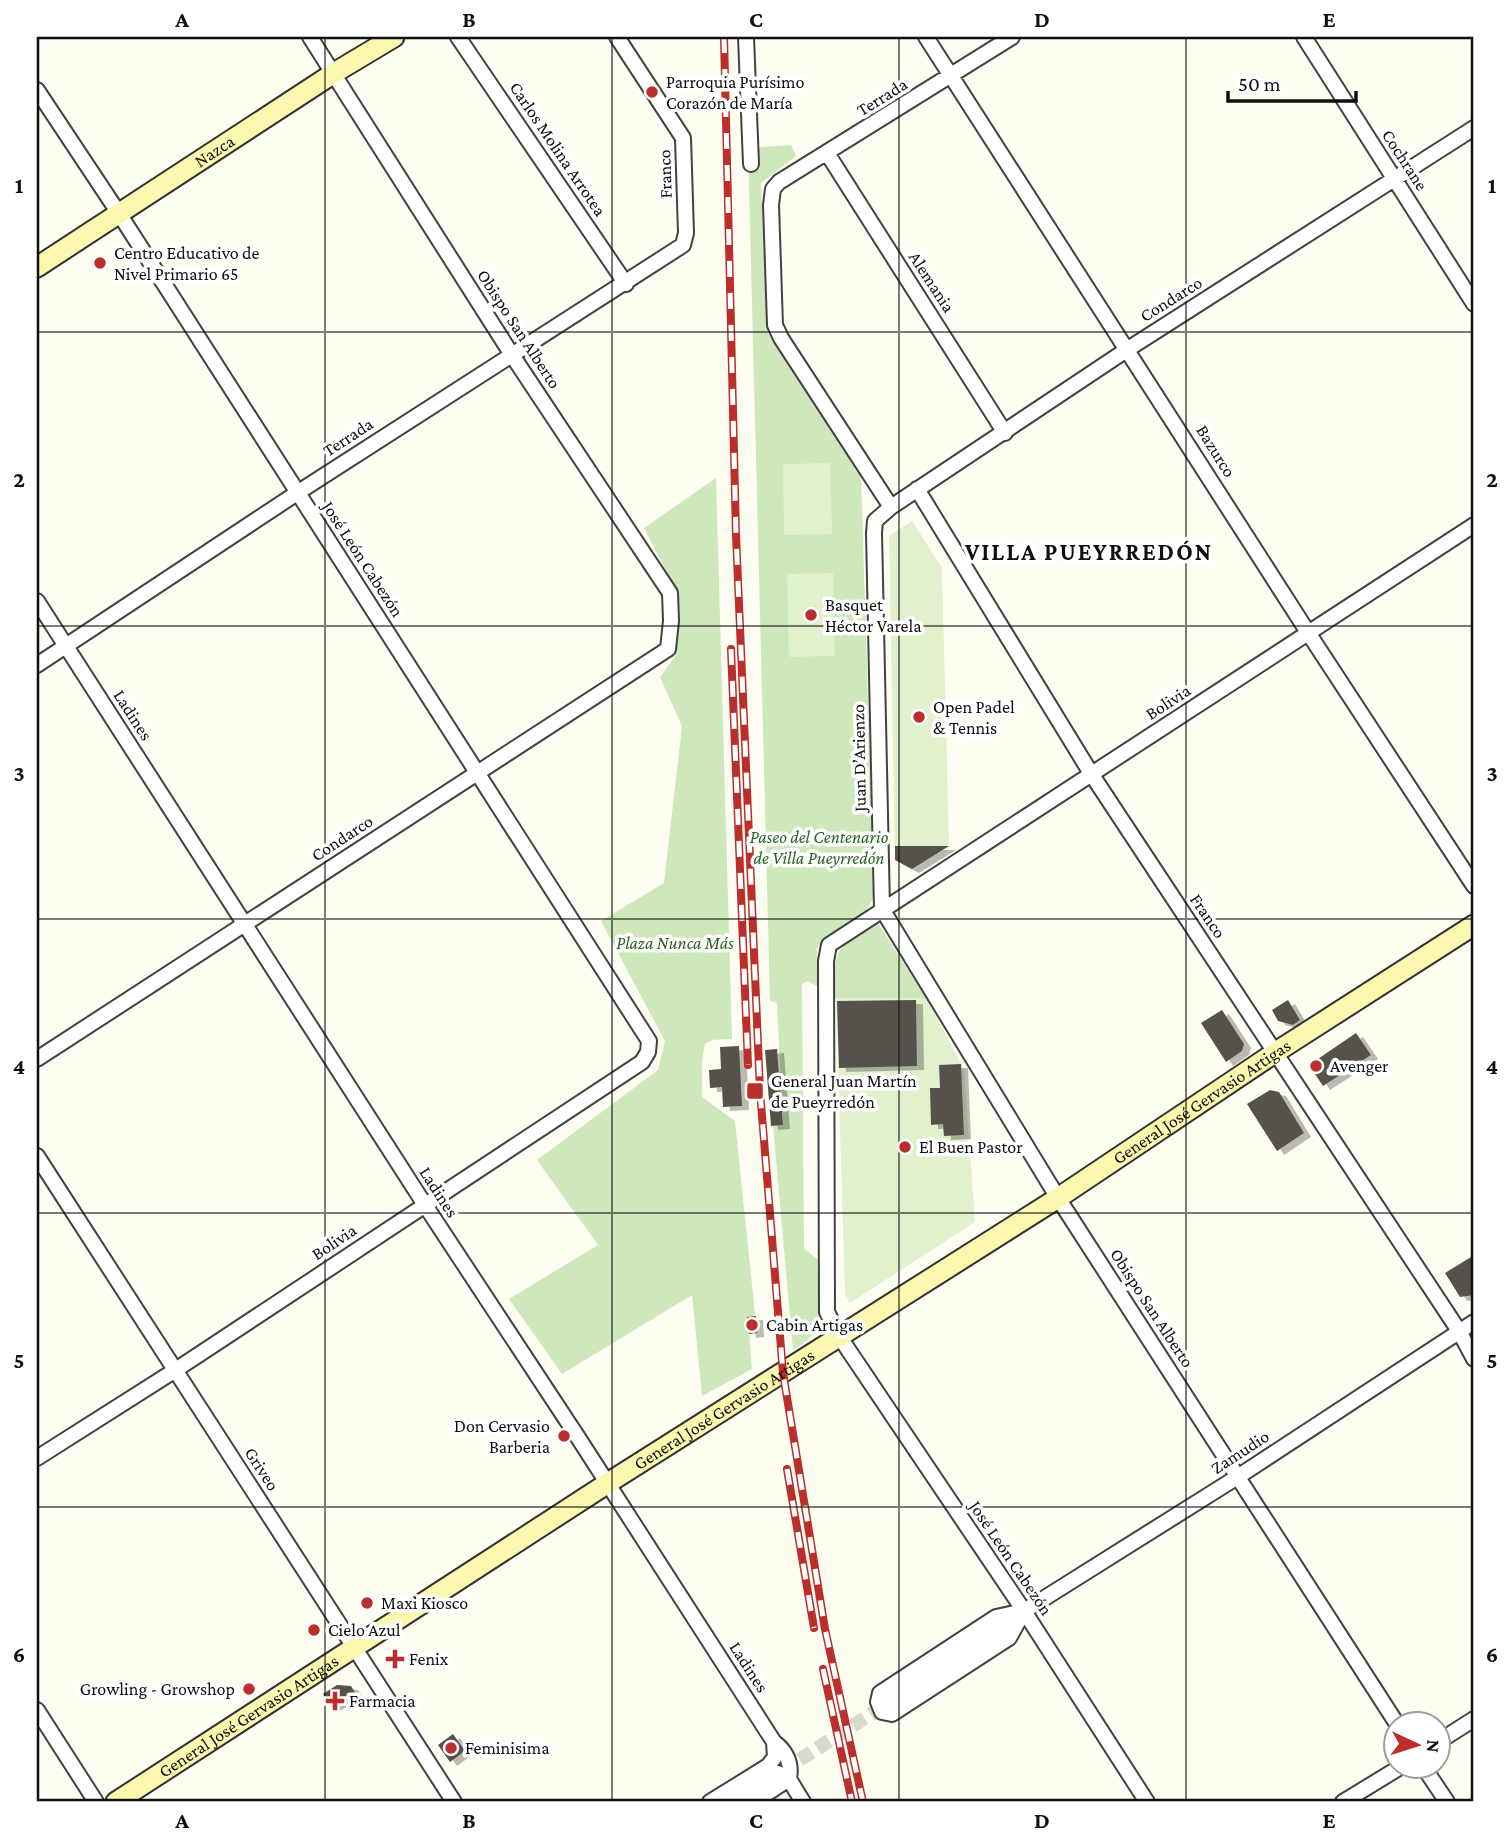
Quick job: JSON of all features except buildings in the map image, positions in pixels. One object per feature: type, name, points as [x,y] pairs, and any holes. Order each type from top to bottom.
[{"type":"street","name":"Obispo San Alberto","points":[[310,37],[512,355],[670,593],[668,649]]},
{"type":"street","name":"Nazca","points":[[37,267],[334,73],[394,37]]},
{"type":"street","name":"Carlos Molina Arrotea","points":[[458,37],[625,284]]},
{"type":"street","name":"Franco","points":[[617,37],[683,138],[686,233],[683,245]]},
{"type":"street","points":[[746,37],[751,164]]},
{"type":"street","name":"Bazurco","points":[[926,37],[1474,886]]},
{"type":"street","name":"Terrada","points":[[891,507],[775,325],[771,205],[773,189],[779,182],[1012,37]]},
{"type":"street","name":"Cochrane","points":[[1304,37],[1474,304]]},
{"type":"street","name":"José León Cabezón","points":[[37,90],[478,771],[649,1041],[648,1052]]},
{"type":"street","name":"Condarco","points":[[891,507],[1128,349],[1474,128]]},
{"type":"street","name":"Alemania","points":[[827,153],[1005,433]]},
{"type":"street","name":"Terrada","points":[[37,665],[297,493],[683,245]]},
{"type":"street","name":"Franco","points":[[917,489],[1092,775],[1276,1052],[1474,1359]]},
{"type":"street","name":"Juan D’Arienzo","points":[[882,909],[874,533],[875,521],[891,507]]},
{"type":"street","name":"Bolivia","points":[[882,909],[1474,525]]},
{"type":"street","name":"Ladines","points":[[37,601],[774,1742],[786,1751],[791,1769],[784,1776],[803,1802]]},
{"type":"street","name":"Condarco","points":[[37,1059],[668,649]]},
{"type":"street","name":"Obispo San Alberto","points":[[882,909],[1058,1198],[1388,1710]]},
{"type":"street","points":[[839,1336],[827,1312],[826,961],[829,945],[882,909]]},
{"type":"street","name":"General José Gervasio Artigas","points":[[116,1802],[608,1483],[1058,1198],[1276,1052],[1474,925]]},
{"type":"street","name":"Bolivia","points":[[37,1458],[174,1371],[642,1062],[648,1052]]},
{"type":"street","name":"Griveo","points":[[37,1156],[454,1802]]},
{"type":"street","name":"Zamudio","points":[[890,1702],[1024,1611],[1239,1476],[1474,1322]]},
{"type":"street","name":"José León Cabezón","points":[[839,1336],[1024,1611],[1147,1802]]},
{"type":"street","name":"Zamudio","points":[[1024,1611],[1009,1638],[892,1714],[881,1712],[878,1702],[880,1693],[996,1617],[1024,1611]]},
{"type":"street","points":[[37,1710],[96,1802]]},
{"type":"street","points":[[1452,1733],[1474,1719]]},
{"type":"street","points":[[710,1802],[768,1766],[775,1757],[774,1742]]},
{"type":"street","points":[[733,1802],[784,1776]]},
{"type":"street","points":[[754,1802],[784,1776]]},
{"type":"street","points":[[1343,1802],[1382,1778]]},
{"type":"street","points":[[1432,1780],[1447,1802]]},
{"type":"green space","name":"Paseo del Centenario de Villa Pueyrredón","points":[[791,145],[796,156],[761,183],[767,331],[861,476],[874,891],[872,901],[860,917],[817,948],[818,987],[808,981],[802,984],[804,1248],[818,1260],[820,1299],[815,1328],[809,1338],[793,1350],[773,1126],[783,1125],[777,1003],[770,1001],[748,148]]},
{"type":"green space","points":[[830,463],[832,534],[784,535],[783,464]]},
{"type":"green space","name":"Plaza Nunca Más","points":[[716,478],[732,1039],[712,1040],[705,1044],[702,1097],[735,1121],[755,1314],[748,1320],[752,1369],[702,1396],[692,1295],[562,1374],[509,1299],[598,1245],[537,1160],[658,1070],[665,1041],[601,921],[664,883],[682,726],[660,677],[676,655],[679,607],[675,588],[644,528]]},
{"type":"green space","name":"Open Padel & Tennis","points":[[912,521],[942,568],[949,846],[912,869],[895,860],[889,536]]},
{"type":"green space","name":"Basquet Héctor Varela","points":[[833,573],[835,656],[789,657],[787,574]]},
{"type":"green space","points":[[877,921],[926,998],[835,998],[835,968],[840,951]]},
{"type":"green space","name":"El Buen Pastor","points":[[836,998],[926,998],[964,1069],[975,1222],[850,1303],[845,1294]]},
{"type":"tunnel","points":[[782,1771],[888,1703]]},
{"type":"railway","points":[[724,37],[736,535],[760,1091],[783,1373],[825,1629],[863,1802]]},
{"type":"railway","points":[[731,649],[748,1065]]},
{"type":"railway","points":[[787,1469],[814,1628]]},
{"type":"railway","points":[[823,1669],[852,1802]]},
{"type":"place","name":"Parroquia Purísimo Corazón de María","points":[[652,92]]},
{"type":"place","name":"Centro Educativo de Nivel Primario 65","points":[[100,263]]},
{"type":"place","name":"Basquet Héctor Varela","points":[[811,615]]},
{"type":"place","name":"Open Padel & Tennis","points":[[919,717]]},
{"type":"place","name":"Avenger","points":[[1316,1066]]},
{"type":"place","name":"General Juan Martín de Pueyrredón","points":[[755,1091]]},
{"type":"place","name":"El Buen Pastor","points":[[905,1147]]},
{"type":"place","name":"Cabin Artigas","points":[[752,1325]]},
{"type":"place","name":"Don Cervasio Barberia","points":[[564,1436]]},
{"type":"place","name":"Maxi Kiosco","points":[[367,1603]]},
{"type":"place","name":"Cielo Azul","points":[[314,1630]]},
{"type":"place","name":"Fenix","points":[[395,1659]]},
{"type":"place","name":"Growling - Growshop","points":[[249,1689]]},
{"type":"place","name":"Farmacia","points":[[335,1701]]},
{"type":"place","name":"Feminisima","points":[[451,1748]]},
{"type":"district","name":"VILLA PUEYRREDÓN","points":[[1089,552]]}]
